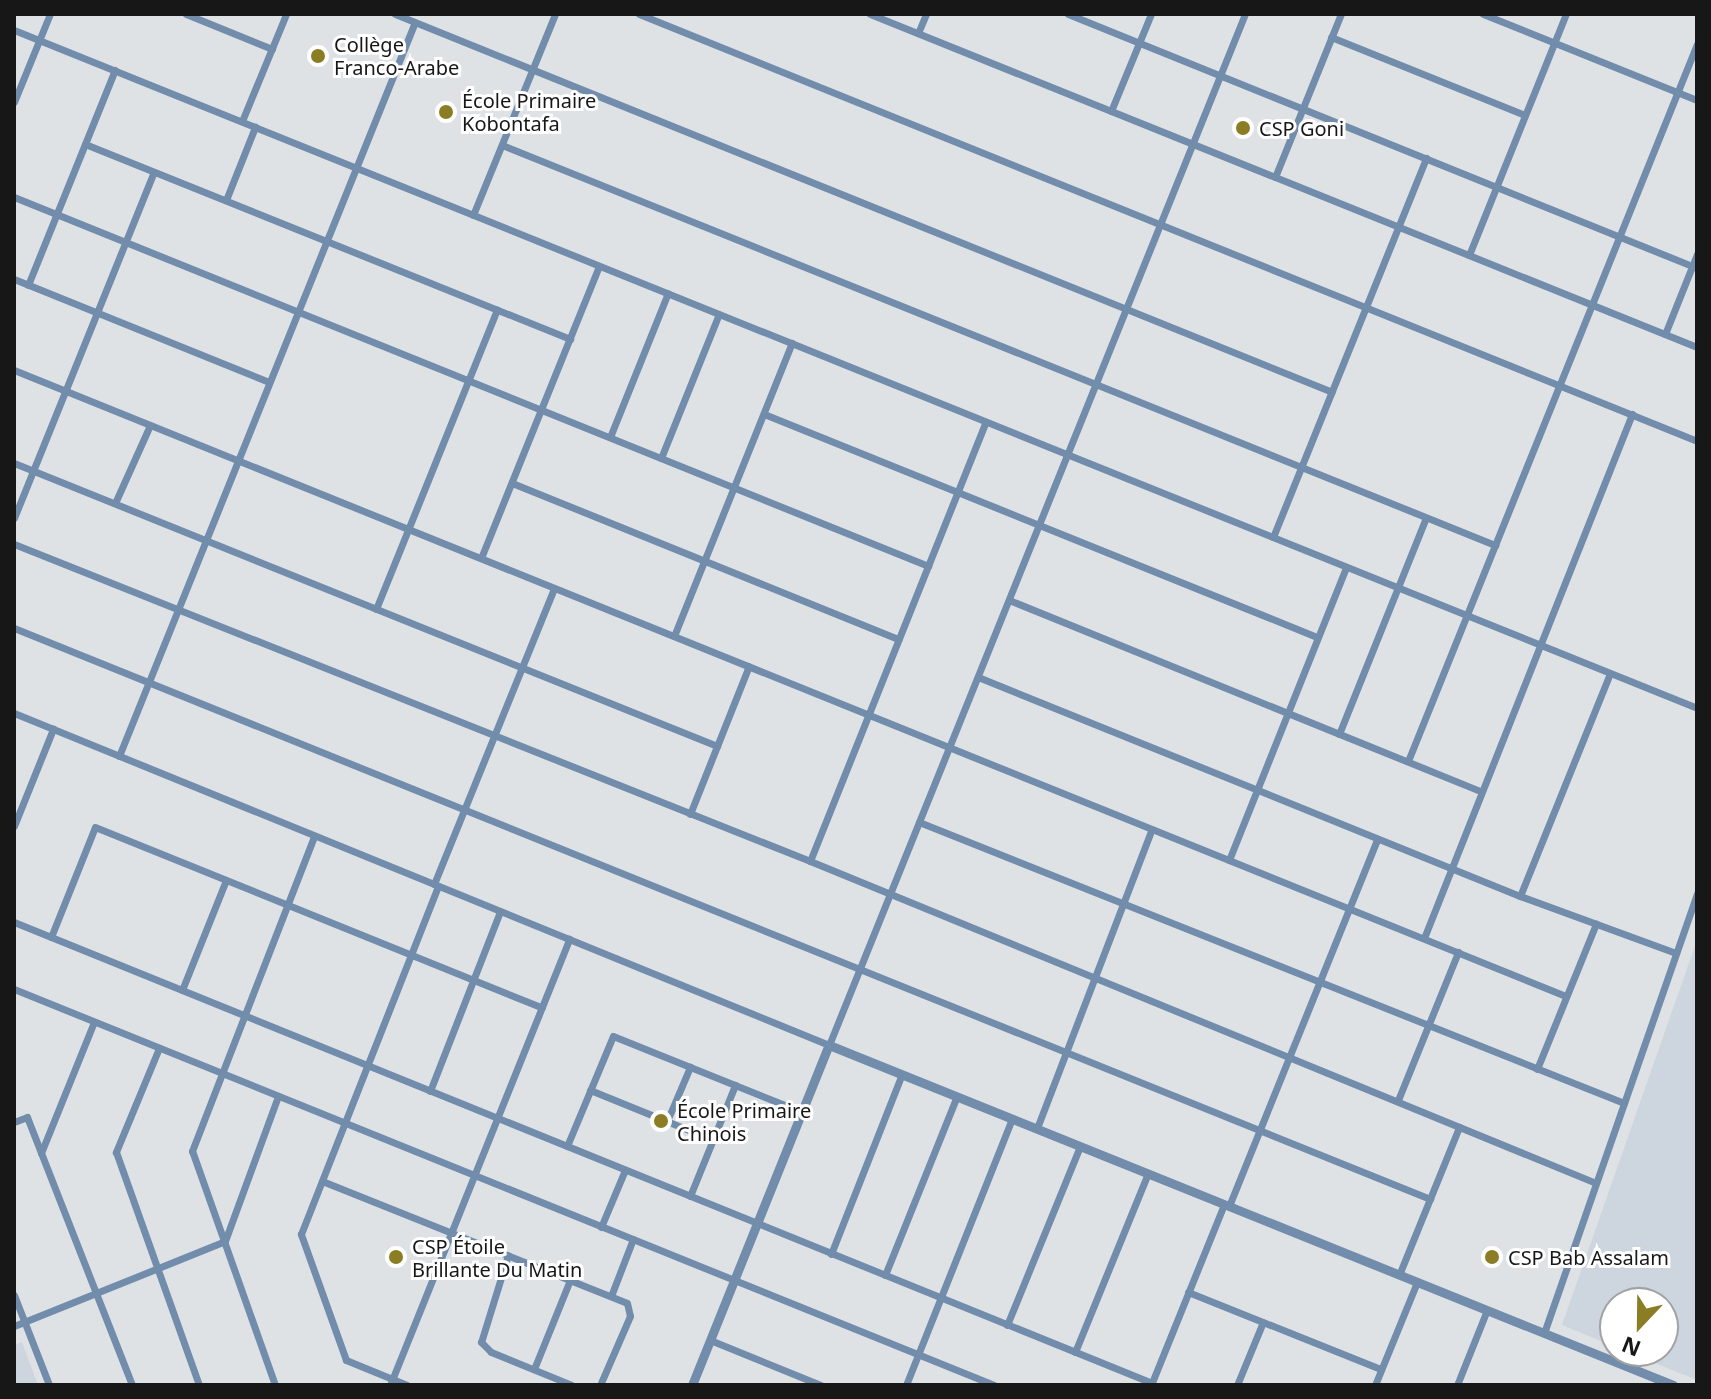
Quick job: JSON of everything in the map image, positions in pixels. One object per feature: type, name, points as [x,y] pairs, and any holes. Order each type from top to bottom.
[{"type":"street","points":[[14,102],[50,14]]},
{"type":"street","points":[[186,14],[272,49]]},
{"type":"street","points":[[242,121],[286,14]]},
{"type":"street","points":[[395,14],[1332,392]]},
{"type":"street","points":[[473,215],[555,14]]},
{"type":"street","points":[[639,14],[1697,441]]},
{"type":"street","points":[[870,14],[1697,347]]},
{"type":"street","points":[[918,33],[926,14]]},
{"type":"street","points":[[1068,14],[1695,267]]},
{"type":"street","points":[[1111,111],[1151,14]]},
{"type":"street","points":[[692,1385],[1245,14]]},
{"type":"street","points":[[1275,177],[1341,14]]},
{"type":"street","points":[[1483,14],[1697,100]]},
{"type":"street","points":[[1469,255],[1566,14]]},
{"type":"street","points":[[119,756],[415,22]]},
{"type":"street","points":[[14,30],[1697,708]]},
{"type":"street","points":[[1331,37],[1525,115]]},
{"type":"street","points":[[1408,761],[1697,44]]},
{"type":"street","points":[[28,285],[115,70]]},
{"type":"street","points":[[226,200],[255,127]]},
{"type":"street","points":[[85,144],[570,339]]},
{"type":"street","points":[[502,145],[1495,545]]},
{"type":"street","points":[[1273,537],[1426,158]]},
{"type":"street","points":[[14,518],[154,172]]},
{"type":"street","points":[[14,197],[928,566]]},
{"type":"street","points":[[1665,334],[1695,267],[1697,254]]},
{"type":"street","points":[[481,558],[599,266]]},
{"type":"street","points":[[14,279],[269,382]]},
{"type":"street","points":[[610,437],[668,293]]},
{"type":"street","points":[[376,609],[497,310]]},
{"type":"street","points":[[661,458],[719,314]]},
{"type":"street","points":[[674,636],[792,343]]},
{"type":"street","points":[[14,370],[1566,996]]},
{"type":"street","points":[[764,414],[1317,637]]},
{"type":"street","points":[[1424,938],[1449,868],[1632,414]]},
{"type":"street","points":[[810,861],[986,422]]},
{"type":"street","points":[[115,503],[150,425]]},
{"type":"street","points":[[14,463],[717,746]]},
{"type":"street","points":[[512,483],[899,639]]},
{"type":"street","points":[[1339,734],[1426,518]]},
{"type":"street","points":[[14,544],[810,861],[889,897],[1398,1100],[1596,1183]]},
{"type":"street","points":[[1229,860],[1346,567]]},
{"type":"street","points":[[407,1385],[391,1382],[346,1360],[301,1234],[412,955],[464,810],[554,588]]},
{"type":"street","points":[[1009,600],[1480,791]]},
{"type":"street","points":[[14,628],[1430,1199]]},
{"type":"street","points":[[690,814],[749,666]]},
{"type":"street","points":[[1520,896],[1610,673]]},
{"type":"street","points":[[978,677],[1449,868],[1676,953]]},
{"type":"street","points":[[14,713],[1673,1385]]},
{"type":"street","points":[[14,826],[53,729]]},
{"type":"street","points":[[919,822],[1624,1103]]},
{"type":"street","points":[[51,937],[95,827],[542,1008]]},
{"type":"street","points":[[1037,1128],[1152,829]]},
{"type":"street","points":[[275,1385],[192,1151],[314,836]]},
{"type":"street","points":[[14,922],[1151,1384],[1259,1130],[1377,839]]},
{"type":"street","points":[[182,990],[226,880]]},
{"type":"street","points":[[1544,1333],[1697,893]]},
{"type":"street","points":[[430,1091],[500,911]]},
{"type":"street","points":[[1537,1069],[1596,924]]},
{"type":"street","points":[[391,1382],[569,939]]},
{"type":"street","points":[[1398,1100],[1458,952]]},
{"type":"street","points":[[14,989],[994,1385]]},
{"type":"street","points":[[41,1153],[94,1022]]},
{"type":"street","points":[[567,1146],[613,1036],[802,1112]]},
{"type":"street","points":[[159,1048],[116,1152],[154,1269],[199,1385]]},
{"type":"street","points":[[667,1121],[690,1067]]},
{"type":"street","points":[[831,1254],[902,1074]]},
{"type":"street","points":[[690,1196],[735,1085]]},
{"type":"street","points":[[590,1090],[713,1140]]},
{"type":"street","points":[[14,1326],[225,1241],[278,1096]]},
{"type":"street","points":[[885,1275],[957,1096]]},
{"type":"street","points":[[14,1122],[27,1117],[132,1385]]},
{"type":"street","points":[[906,1385],[1012,1119]]},
{"type":"street","points":[[1399,1275],[1459,1127]]},
{"type":"street","points":[[1007,1325],[1080,1146]]},
{"type":"street","points":[[601,1227],[625,1170]]},
{"type":"street","points":[[1075,1352],[1148,1173]]},
{"type":"street","points":[[322,1181],[611,1296],[631,1309],[600,1385]]},
{"type":"street","points":[[611,1296],[633,1239]]},
{"type":"street","points":[[508,1255],[481,1342],[572,1385]]},
{"type":"street","points":[[534,1369],[570,1280]]},
{"type":"street","points":[[1375,1385],[1417,1282]]},
{"type":"street","points":[[1188,1292],[1381,1369]]},
{"type":"street","points":[[14,1295],[49,1385]]},
{"type":"street","points":[[1457,1385],[1487,1310]]},
{"type":"street","points":[[1237,1385],[1263,1322]]},
{"type":"street","points":[[710,1340],[821,1385]]},
{"type":"shaded area","points":[[1697,940],[1697,1380],[1665,1367],[1679,1367],[1679,1287],[1599,1287],[1599,1340],[1562,1325]]},
{"type":"shaded area","points":[[22,1342],[38,1385],[14,1385],[14,1345]]},
{"type":"place","name":"Collège Franco-Arabe","points":[[318,56]]},
{"type":"place","name":"École Primaire Kobontafa","points":[[446,112]]},
{"type":"place","name":"CSP Goni","points":[[1243,128]]},
{"type":"place","name":"École Primaire Chinois","points":[[661,1121]]},
{"type":"place","name":"CSP Étoile Brillante Du Matin","points":[[396,1257]]},
{"type":"place","name":"CSP Bab Assalam","points":[[1492,1257]]}]
